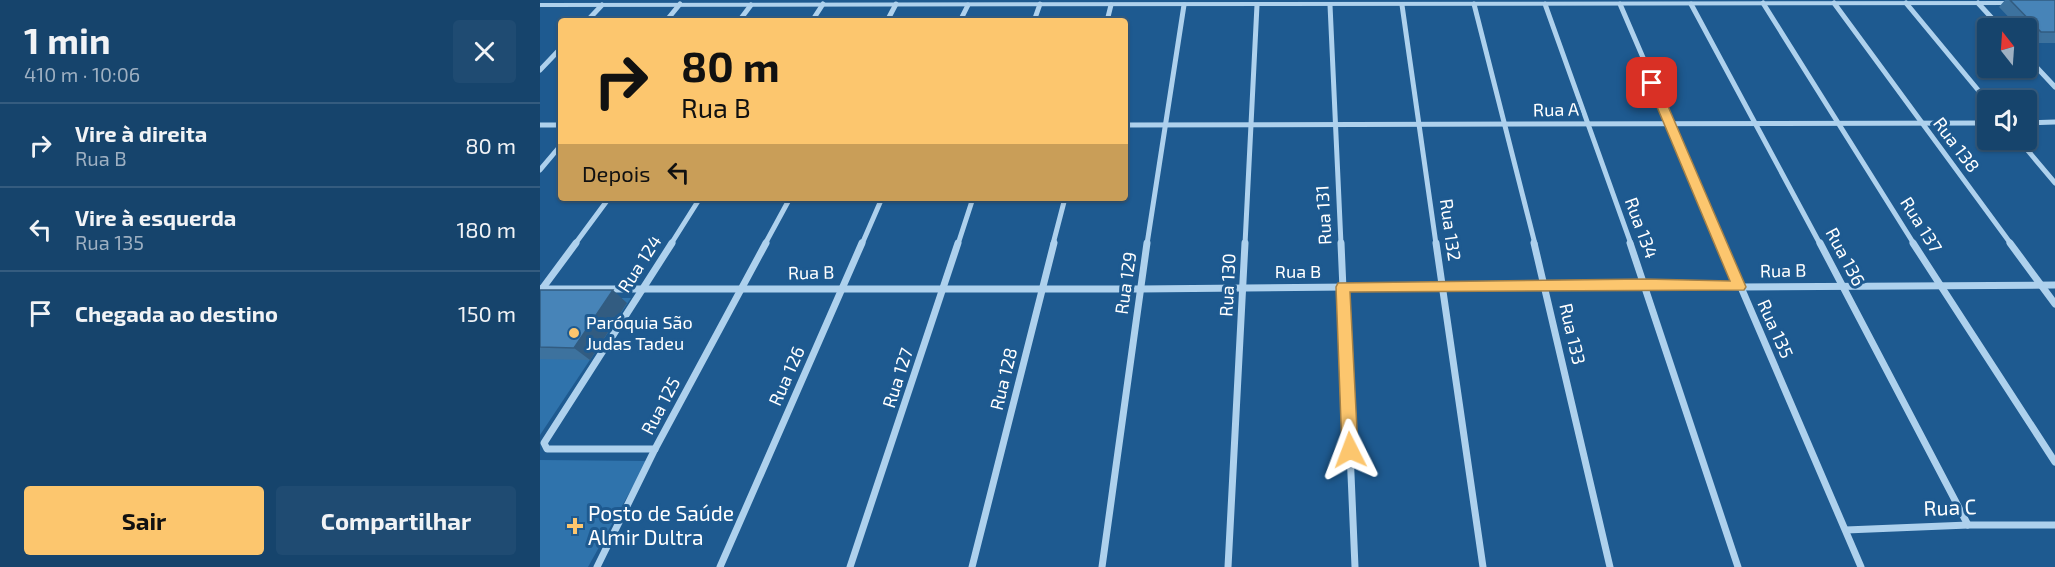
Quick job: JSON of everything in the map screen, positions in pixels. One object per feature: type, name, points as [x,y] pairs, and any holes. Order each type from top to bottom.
[{"type":"street","points":[[540,5],[968,5],[1065,2],[1111,5],[2022,3]]},
{"type":"street","name":"Rua 137","points":[[1763,3],[1940,285],[2055,462]]},
{"type":"street","name":"Rua 138","points":[[1834,3],[2055,304]]},
{"type":"street","points":[[1906,3],[1978,90]]},
{"type":"street","points":[[1978,3],[1992,18]]},
{"type":"street","points":[[668,18],[680,4]]},
{"type":"street","points":[[741,18],[751,4]]},
{"type":"street","points":[[814,18],[823,4]]},
{"type":"street","points":[[889,18],[896,4]]},
{"type":"street","points":[[1035,18],[1040,4]]},
{"type":"street","name":"Rua 131","points":[[1330,4],[1355,567]]},
{"type":"street","name":"Rua 133","points":[[1474,4],[1545,285],[1610,567]]},
{"type":"street","name":"Rua 134","points":[[1545,4],[1645,284],[1738,567]]},
{"type":"street","name":"Rua 135","points":[[1620,4],[1668,122],[1861,567]]},
{"type":"street","name":"Rua 136","points":[[1691,4],[1844,286],[1968,525]]},
{"type":"street","points":[[590,18],[602,5]]},
{"type":"street","points":[[962,18],[968,5]]},
{"type":"street","points":[[1108,18],[1111,5]]},
{"type":"street","name":"Rua 129","points":[[1102,567],[1140,289],[1184,5]]},
{"type":"street","name":"Rua 130","points":[[1228,567],[1257,5]]},
{"type":"street","name":"Rua 132","points":[[1402,5],[1483,567]]},
{"type":"street","points":[[540,70],[558,51]]},
{"type":"street","points":[[2037,68],[2055,87]]},
{"type":"street","name":"Rua A","points":[[1128,125],[1977,123]]},
{"type":"street","points":[[2037,123],[2055,123]]},
{"type":"street","points":[[540,125],[558,125]]},
{"type":"street","points":[[540,170],[558,149]]},
{"type":"street","points":[[2027,150],[2055,183]]},
{"type":"street","points":[[541,289],[607,201]]},
{"type":"street","name":"Rua 124","points":[[655,449],[547,449],[543,443],[698,201]]},
{"type":"street","name":"Rua 125","points":[[597,567],[655,449],[788,201]]},
{"type":"street","name":"Rua 126","points":[[720,567],[881,201]]},
{"type":"street","name":"Rua 127","points":[[850,567],[972,201]]},
{"type":"street","name":"Rua 128","points":[[972,567],[1064,201]]},
{"type":"street","name":"Rua B","points":[[541,289],[1140,289],[1243,286],[1645,284],[1739,287],[2055,285]]},
{"type":"street","name":"Rua C","points":[[1846,530],[1968,525],[2055,525]]},
{"type":"shaded area","name":"Paróquia São Judas Tadeu","points":[[540,298],[631,298],[540,435]]},
{"type":"shaded area","name":"Posto de Saúde Almir Dultra","points":[[540,460],[647,461],[588,567],[540,567]]},
{"type":"building","points":[[2010,0],[2055,0],[2055,32],[2041,32],[2037,28],[2037,18],[2027,18]]},
{"type":"building","points":[[540,290],[613,290],[574,348],[540,347]]},
{"type":"place","name":"Paróquia São Judas Tadeu","points":[[574,333]]},
{"type":"place","name":"Posto de Saúde Almir Dultra","points":[[575,526]]},
{"type":"route","points":[[1350,450],[1343,287],[1645,284],[1739,287],[1652,83]]}]
